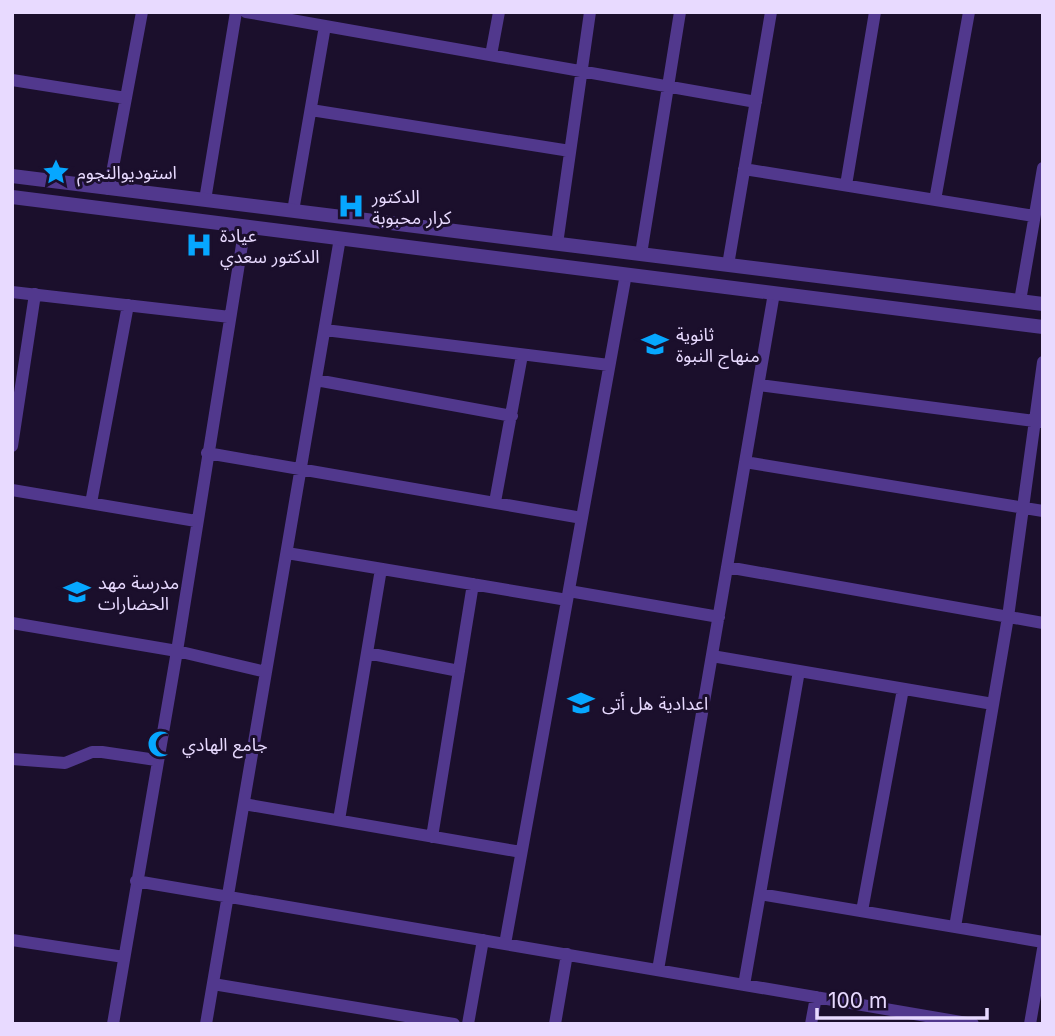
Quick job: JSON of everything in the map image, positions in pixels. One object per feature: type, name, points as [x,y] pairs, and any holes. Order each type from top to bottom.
[{"type":"street","points":[[109,188],[142,12]]},
{"type":"street","points":[[205,200],[236,12]]},
{"type":"street","points":[[246,12],[756,102]]},
{"type":"street","points":[[491,55],[499,12]]},
{"type":"street","points":[[557,244],[590,12]]},
{"type":"street","points":[[641,254],[680,12]]},
{"type":"street","points":[[728,265],[771,12]]},
{"type":"street","points":[[846,185],[874,12]]},
{"type":"street","points":[[935,200],[969,12]]},
{"type":"street","points":[[293,211],[325,26]]},
{"type":"street","points":[[12,80],[126,98]]},
{"type":"street","points":[[311,110],[570,151]]},
{"type":"street","points":[[1020,301],[1043,167]]},
{"type":"street","points":[[744,169],[1034,216]]},
{"type":"street","points":[[12,176],[1043,304]]},
{"type":"street","points":[[12,197],[1043,327]]},
{"type":"street","points":[[113,1024],[156,760],[177,651],[245,226]]},
{"type":"street","points":[[431,250],[439,243],[440,238],[435,229]]},
{"type":"street","points":[[480,256],[474,248],[483,235]]},
{"type":"street","points":[[206,1024],[340,238]]},
{"type":"street","points":[[505,944],[626,274]]},
{"type":"street","points":[[12,292],[230,317]]},
{"type":"street","points":[[658,970],[774,293]]},
{"type":"street","points":[[12,446],[16,391],[35,294]]},
{"type":"street","points":[[91,503],[128,305]]},
{"type":"street","points":[[325,330],[610,365]]},
{"type":"street","points":[[495,502],[522,355]]},
{"type":"street","points":[[955,927],[1039,422],[1043,362]]},
{"type":"street","points":[[316,380],[512,416]]},
{"type":"street","points":[[759,385],[1039,422]]},
{"type":"street","points":[[207,453],[582,518]]},
{"type":"street","points":[[745,462],[1043,511]]},
{"type":"street","points":[[12,490],[196,521]]},
{"type":"street","points":[[286,553],[473,584],[719,617]]},
{"type":"street","points":[[727,567],[1043,623]]},
{"type":"street","points":[[339,820],[382,569]]},
{"type":"street","points":[[432,836],[473,584]]},
{"type":"street","points":[[12,623],[177,651],[266,672]]},
{"type":"street","points":[[367,653],[459,671]]},
{"type":"street","points":[[712,656],[993,704]]},
{"type":"street","points":[[744,985],[799,671]]},
{"type":"street","points":[[862,911],[903,688]]},
{"type":"street","points":[[12,759],[65,763],[92,752],[102,752],[156,760]]},
{"type":"street","points":[[244,804],[522,852]]},
{"type":"street","points":[[136,881],[816,997],[909,1018],[973,1024]]},
{"type":"street","points":[[760,894],[1043,942]]},
{"type":"street","points":[[12,940],[124,957]]},
{"type":"street","points":[[468,1024],[483,940]]},
{"type":"street","points":[[1030,1024],[1043,949]]},
{"type":"street","points":[[555,1024],[567,954]]},
{"type":"street","points":[[213,984],[380,1018],[454,1024]]},
{"type":"street","points":[[811,1024],[816,997]]},
{"type":"place","name":"استوديوالنجوم","points":[[56,172]]},
{"type":"place","name":"الدكتور كرار محبوبة","points":[[351,206]]},
{"type":"place","name":"عيادة الدكتور سعدي","points":[[199,245]]},
{"type":"place","name":"ثانوية منهاج النبوة","points":[[655,344]]},
{"type":"place","name":"مدرسة مهد الحضارات","points":[[77,592]]},
{"type":"place","name":"اعدادية هل أتى","points":[[581,703]]},
{"type":"place","name":"جامع الهادي","points":[[161,744]]}]
